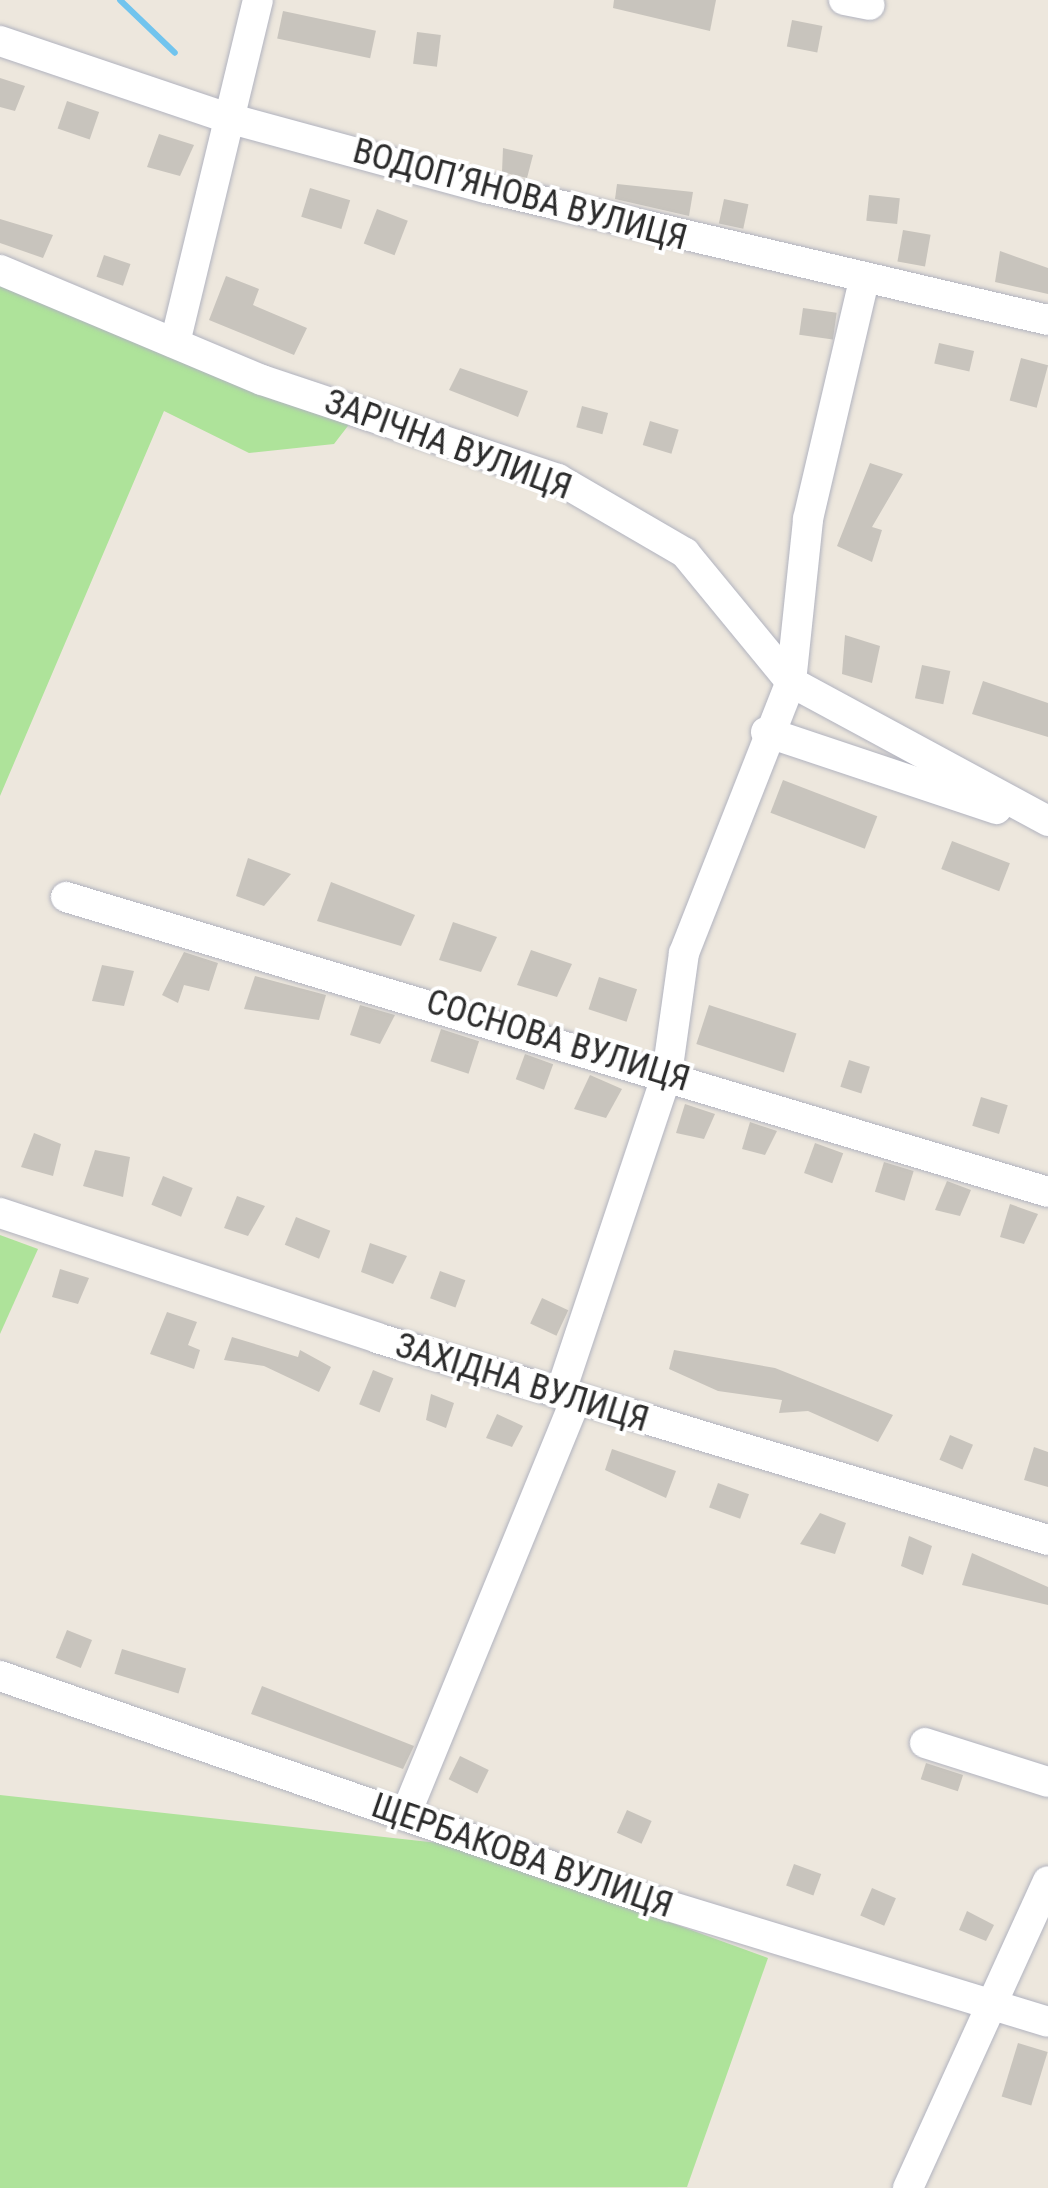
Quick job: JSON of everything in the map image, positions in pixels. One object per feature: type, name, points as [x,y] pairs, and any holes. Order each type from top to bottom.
[{"type":"street","points":[[175,344],[224,117],[258,0]]},
{"type":"street","name":"ВОДОП’ЯНОВА ВУЛИЦЯ","points":[[0,41],[224,117],[864,281],[1048,320]]},
{"type":"street","name":"ЗАРІЧНА ВУЛИЦЯ","points":[[0,270],[175,344],[558,479],[685,553],[791,682],[1048,824]]},
{"type":"street","points":[[405,1816],[568,1397],[667,1074],[684,953],[766,732],[791,682],[808,520],[864,281]]},
{"type":"street","points":[[766,732],[1048,824]]},
{"type":"street","name":"СОСНОВА ВУЛИЦЯ","points":[[66,896],[667,1074],[1048,1192]]},
{"type":"street","name":"ЗАХІДНА ВУЛИЦЯ","points":[[0,1212],[568,1397],[1048,1540]]},
{"type":"street","name":"ЩЕРБАКОВА ВУЛИЦЯ","points":[[0,1676],[405,1816],[1048,2022]]},
{"type":"street","points":[[924,1742],[1048,1782]]},
{"type":"street","points":[[908,2188],[1048,1881]]},
{"type":"green space","points":[[0,270],[361,409],[334,444],[249,453],[164,411],[0,796]]},
{"type":"green space","points":[[0,1235],[38,1249],[0,1334]]},
{"type":"green space","points":[[0,1795],[457,1845],[768,1958],[687,2187],[0,2188]]},
{"type":"building","points":[[614,0],[716,0],[710,31],[613,8]]},
{"type":"building","points":[[283,11],[376,31],[370,58],[277,38]]},
{"type":"building","points":[[792,20],[822,26],[817,52],[787,47]]},
{"type":"building","points":[[417,32],[441,35],[437,67],[413,64]]},
{"type":"building","points":[[0,78],[25,86],[15,111],[0,107]]},
{"type":"building","points":[[67,101],[99,112],[90,139],[58,128]]},
{"type":"building","points":[[159,134],[194,145],[180,176],[147,167]]},
{"type":"building","points":[[503,148],[533,155],[527,178],[502,172]]},
{"type":"building","points":[[617,184],[693,192],[689,216],[615,199]]},
{"type":"building","points":[[310,188],[350,200],[341,229],[301,217]]},
{"type":"building","points":[[869,195],[900,198],[897,224],[866,221]]},
{"type":"building","points":[[724,199],[748,204],[743,229],[719,223]]},
{"type":"building","points":[[377,209],[408,221],[395,255],[364,244]]},
{"type":"building","points":[[0,219],[53,235],[43,258],[0,243]]},
{"type":"building","points":[[903,230],[931,235],[925,266],[897,262]]},
{"type":"building","points":[[1000,251],[1048,268],[1048,294],[995,282]]},
{"type":"building","points":[[104,255],[130,264],[123,286],[97,277]]},
{"type":"building","points":[[226,276],[259,289],[253,305],[307,328],[294,355],[209,320]]},
{"type":"building","points":[[803,308],[837,313],[833,339],[799,335]]},
{"type":"building","points":[[939,343],[974,351],[969,372],[934,363]]},
{"type":"building","points":[[1021,358],[1048,365],[1037,408],[1010,401]]},
{"type":"building","points":[[460,368],[528,391],[518,417],[449,390]]},
{"type":"building","points":[[582,406],[608,413],[602,434],[576,427]]},
{"type":"building","points":[[650,421],[679,430],[671,454],[643,445]]},
{"type":"building","points":[[870,463],[903,474],[872,527],[882,530],[872,562],[837,546]]},
{"type":"building","points":[[845,635],[880,646],[872,683],[842,674]]},
{"type":"building","points":[[922,665],[950,671],[943,704],[915,698]]},
{"type":"building","points":[[983,681],[1048,703],[1048,737],[972,714]]},
{"type":"building","points":[[783,780],[877,816],[865,849],[770,813]]},
{"type":"building","points":[[952,841],[1010,863],[999,891],[941,869]]},
{"type":"building","points":[[248,858],[291,874],[264,906],[236,896]]},
{"type":"building","points":[[331,882],[415,915],[401,946],[317,921]]},
{"type":"building","points":[[453,922],[497,937],[481,972],[439,960]]},
{"type":"building","points":[[531,950],[572,964],[557,997],[517,985]]},
{"type":"building","points":[[184,952],[218,963],[209,991],[184,985],[178,1003],[162,995]]},
{"type":"building","points":[[102,965],[134,971],[124,1006],[92,1001]]},
{"type":"building","points":[[255,976],[326,995],[319,1020],[244,1009]]},
{"type":"building","points":[[599,977],[637,989],[627,1022],[588,1009]]},
{"type":"building","points":[[360,1005],[395,1015],[380,1044],[350,1035]]},
{"type":"building","points":[[709,1005],[796,1033],[784,1072],[696,1044]]},
{"type":"building","points":[[441,1029],[479,1041],[469,1074],[430,1061]]},
{"type":"building","points":[[525,1054],[553,1064],[544,1090],[516,1079]]},
{"type":"building","points":[[849,1060],[870,1067],[861,1093],[840,1087]]},
{"type":"building","points":[[590,1075],[622,1089],[606,1118],[574,1109]]},
{"type":"building","points":[[981,1097],[1008,1105],[999,1134],[972,1126]]},
{"type":"building","points":[[685,1104],[715,1114],[704,1139],[676,1133]]},
{"type":"building","points":[[750,1122],[777,1131],[765,1155],[742,1149]]},
{"type":"building","points":[[34,1133],[61,1144],[53,1176],[21,1167]]},
{"type":"building","points":[[815,1143],[843,1153],[832,1183],[804,1173]]},
{"type":"building","points":[[95,1150],[130,1157],[123,1197],[83,1186]]},
{"type":"building","points":[[884,1162],[914,1171],[905,1201],[875,1192]]},
{"type":"building","points":[[163,1176],[193,1188],[181,1217],[151,1205]]},
{"type":"building","points":[[947,1181],[971,1190],[960,1216],[935,1210]]},
{"type":"building","points":[[237,1196],[265,1206],[248,1236],[224,1228]]},
{"type":"building","points":[[1010,1204],[1038,1214],[1024,1244],[1000,1237]]},
{"type":"building","points":[[296,1217],[330,1231],[319,1259],[285,1245]]},
{"type":"building","points":[[370,1243],[407,1256],[393,1284],[361,1272]]},
{"type":"building","points":[[60,1269],[89,1278],[78,1304],[52,1297]]},
{"type":"building","points":[[440,1271],[465,1280],[455,1307],[430,1298]]},
{"type":"building","points":[[542,1298],[568,1310],[556,1336],[530,1323]]},
{"type":"building","points":[[167,1312],[197,1322],[188,1345],[200,1350],[194,1369],[150,1354]]},
{"type":"building","points":[[232,1337],[298,1357],[300,1350],[331,1367],[319,1392],[264,1366],[224,1360]]},
{"type":"building","points":[[674,1350],[775,1368],[893,1415],[878,1442],[808,1411],[779,1413],[782,1400],[718,1391],[669,1369]]},
{"type":"building","points":[[373,1370],[393,1378],[380,1413],[359,1404]]},
{"type":"building","points":[[431,1394],[454,1403],[446,1428],[426,1420]]},
{"type":"building","points":[[497,1414],[523,1426],[512,1447],[486,1438]]},
{"type":"building","points":[[950,1435],[973,1445],[962,1470],[939,1460]]},
{"type":"building","points":[[1034,1447],[1048,1452],[1048,1487],[1024,1480]]},
{"type":"building","points":[[612,1449],[676,1471],[666,1498],[605,1470]]},
{"type":"building","points":[[718,1483],[749,1494],[740,1519],[709,1507]]},
{"type":"building","points":[[820,1513],[846,1523],[835,1554],[800,1544]]},
{"type":"building","points":[[909,1536],[932,1546],[923,1575],[901,1566]]},
{"type":"building","points":[[972,1553],[1048,1587],[1048,1605],[962,1585]]},
{"type":"building","points":[[67,1630],[92,1640],[81,1668],[56,1658]]},
{"type":"building","points":[[122,1649],[186,1669],[178,1693],[114,1674]]},
{"type":"building","points":[[262,1686],[414,1746],[403,1769],[251,1714]]},
{"type":"building","points":[[460,1756],[489,1770],[477,1793],[449,1779]]},
{"type":"building","points":[[926,1763],[963,1775],[958,1791],[921,1779]]},
{"type":"building","points":[[627,1810],[652,1821],[641,1844],[617,1833]]},
{"type":"building","points":[[794,1864],[821,1874],[813,1896],[786,1886]]},
{"type":"building","points":[[872,1888],[896,1898],[884,1926],[860,1916]]},
{"type":"building","points":[[967,1911],[994,1925],[986,1941],[959,1930]]},
{"type":"building","points":[[1018,2043],[1048,2052],[1031,2106],[1002,2097]]},
{"type":"waterway","points":[[120,0],[175,53]]}]
